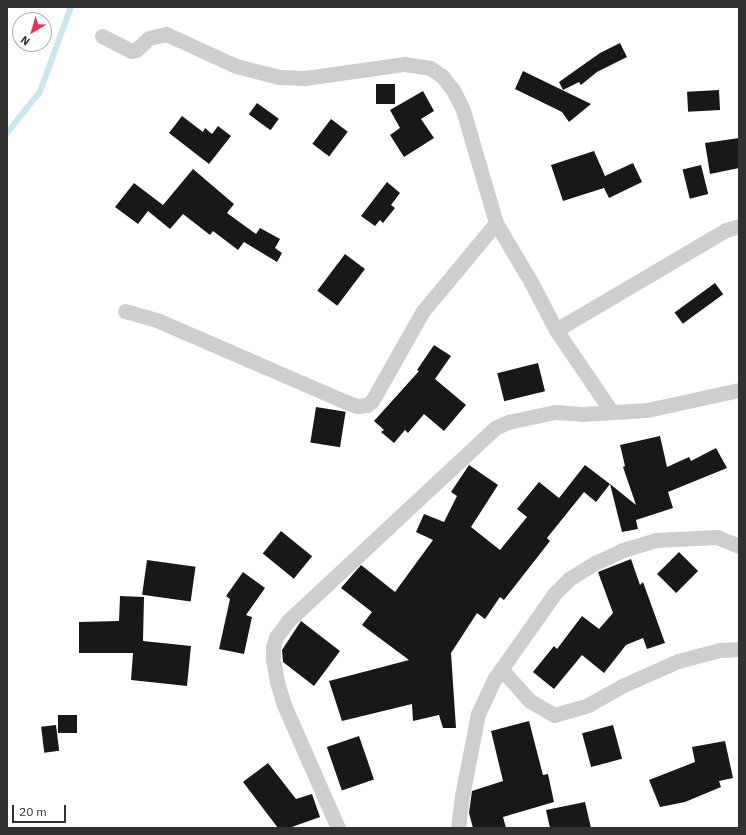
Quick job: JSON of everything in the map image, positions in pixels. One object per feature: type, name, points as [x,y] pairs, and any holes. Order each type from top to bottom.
[{"type":"street","points":[[102,36],[131,51],[136,50],[149,38],[166,34],[236,66],[278,77],[305,78],[405,64],[430,68],[442,76],[453,90],[463,110],[496,223],[531,282],[556,330],[611,411]]},
{"type":"street","points":[[124,311],[159,321],[346,402],[357,406],[367,405],[372,401],[423,312],[496,223]]},
{"type":"street","points":[[556,330],[726,230],[739,226]]},
{"type":"street","points":[[338,828],[284,705],[273,659],[276,637],[316,594],[496,428],[508,422],[555,412],[582,414],[672,406],[739,390]]},
{"type":"street","points":[[458,828],[462,796],[478,714],[501,669],[555,593],[569,579],[594,563],[623,550],[655,540],[716,537],[739,546]]},
{"type":"street","points":[[501,669],[530,701],[554,715],[588,705],[624,685],[678,661],[720,650],[739,650]]},
{"type":"building","points":[[620,43],[627,57],[597,72],[581,85],[579,82],[563,90],[559,82],[600,53]]},
{"type":"building","points":[[523,71],[591,104],[569,122],[562,112],[515,89]]},
{"type":"building","points":[[376,84],[395,84],[395,104],[376,104]]},
{"type":"building","points":[[719,90],[720,110],[688,112],[687,92]]},
{"type":"building","points":[[423,91],[434,111],[421,119],[434,138],[404,157],[390,135],[400,128],[390,110]]},
{"type":"building","points":[[257,103],[279,119],[271,130],[249,114]]},
{"type":"building","points":[[182,116],[203,132],[205,128],[212,134],[218,126],[231,136],[209,164],[169,133]]},
{"type":"building","points":[[331,119],[348,132],[329,156],[312,144]]},
{"type":"building","points":[[739,138],[739,168],[710,174],[705,143]]},
{"type":"building","points":[[594,151],[605,176],[633,163],[642,182],[609,198],[604,188],[563,201],[551,165]]},
{"type":"building","points":[[701,165],[708,194],[690,199],[683,170]]},
{"type":"building","points":[[193,169],[234,204],[227,213],[256,234],[260,228],[280,239],[275,248],[282,253],[277,262],[244,242],[238,250],[213,231],[210,235],[183,214],[170,229],[148,211],[138,224],[115,207],[134,183],[163,205]]},
{"type":"building","points":[[387,182],[400,193],[391,205],[395,208],[383,223],[380,220],[375,226],[361,216]]},
{"type":"building","points":[[345,254],[365,269],[337,306],[317,291]]},
{"type":"building","points":[[715,283],[723,294],[683,324],[675,312]]},
{"type":"building","points":[[434,345],[451,356],[435,379],[466,405],[444,431],[424,414],[408,433],[405,430],[394,443],[381,432],[384,430],[374,421],[419,371],[417,370]]},
{"type":"building","points":[[538,363],[545,391],[504,401],[497,373]]},
{"type":"building","points":[[316,407],[346,412],[340,447],[310,443]]},
{"type":"building","points":[[660,436],[667,467],[689,457],[691,461],[716,448],[727,468],[668,492],[673,508],[636,520],[638,529],[622,532],[610,484],[636,505],[623,467],[625,466],[620,445]]},
{"type":"building","points":[[469,465],[498,485],[471,527],[500,550],[527,517],[517,509],[539,482],[559,498],[585,465],[610,484],[596,502],[584,492],[547,538],[550,541],[504,600],[500,597],[485,619],[477,613],[451,653],[456,728],[443,728],[439,715],[413,721],[412,704],[342,721],[329,681],[409,660],[362,625],[372,612],[341,588],[361,565],[395,592],[433,540],[416,532],[424,514],[444,522],[457,496],[451,492]]},
{"type":"building","points":[[281,531],[312,556],[294,579],[263,554]]},
{"type":"building","points":[[679,552],[698,571],[676,593],[657,574]]},
{"type":"building","points":[[631,559],[640,585],[643,582],[665,643],[647,649],[643,638],[626,645],[604,673],[582,655],[554,689],[533,672],[554,646],[557,649],[582,616],[599,629],[613,613],[598,572]]},
{"type":"building","points":[[147,560],[196,567],[191,601],[142,595]]},
{"type":"building","points":[[243,572],[265,588],[246,615],[252,617],[244,654],[219,649],[230,599],[226,596]]},
{"type":"building","points":[[120,596],[144,597],[143,641],[191,646],[187,686],[131,680],[133,653],[79,653],[79,622],[119,621]]},
{"type":"building","points":[[301,621],[340,651],[314,686],[283,662],[282,650]]},
{"type":"building","points":[[58,715],[77,715],[77,733],[58,733]]},
{"type":"building","points":[[529,721],[543,775],[548,774],[554,802],[503,817],[506,828],[473,828],[469,813],[472,791],[503,781],[491,731]]},
{"type":"building","points":[[56,725],[59,751],[44,753],[41,727]]},
{"type":"building","points":[[613,725],[622,759],[591,767],[582,733]]},
{"type":"building","points":[[359,736],[374,779],[342,791],[327,747]]},
{"type":"building","points":[[725,741],[733,778],[719,781],[721,787],[685,802],[660,807],[649,780],[695,762],[692,747]]},
{"type":"building","points":[[268,763],[296,799],[312,794],[320,817],[289,828],[278,828],[243,782]]},
{"type":"building","points":[[585,802],[591,828],[550,828],[546,810]]},
{"type":"waterway","points":[[7,133],[40,92],[71,7]]}]
